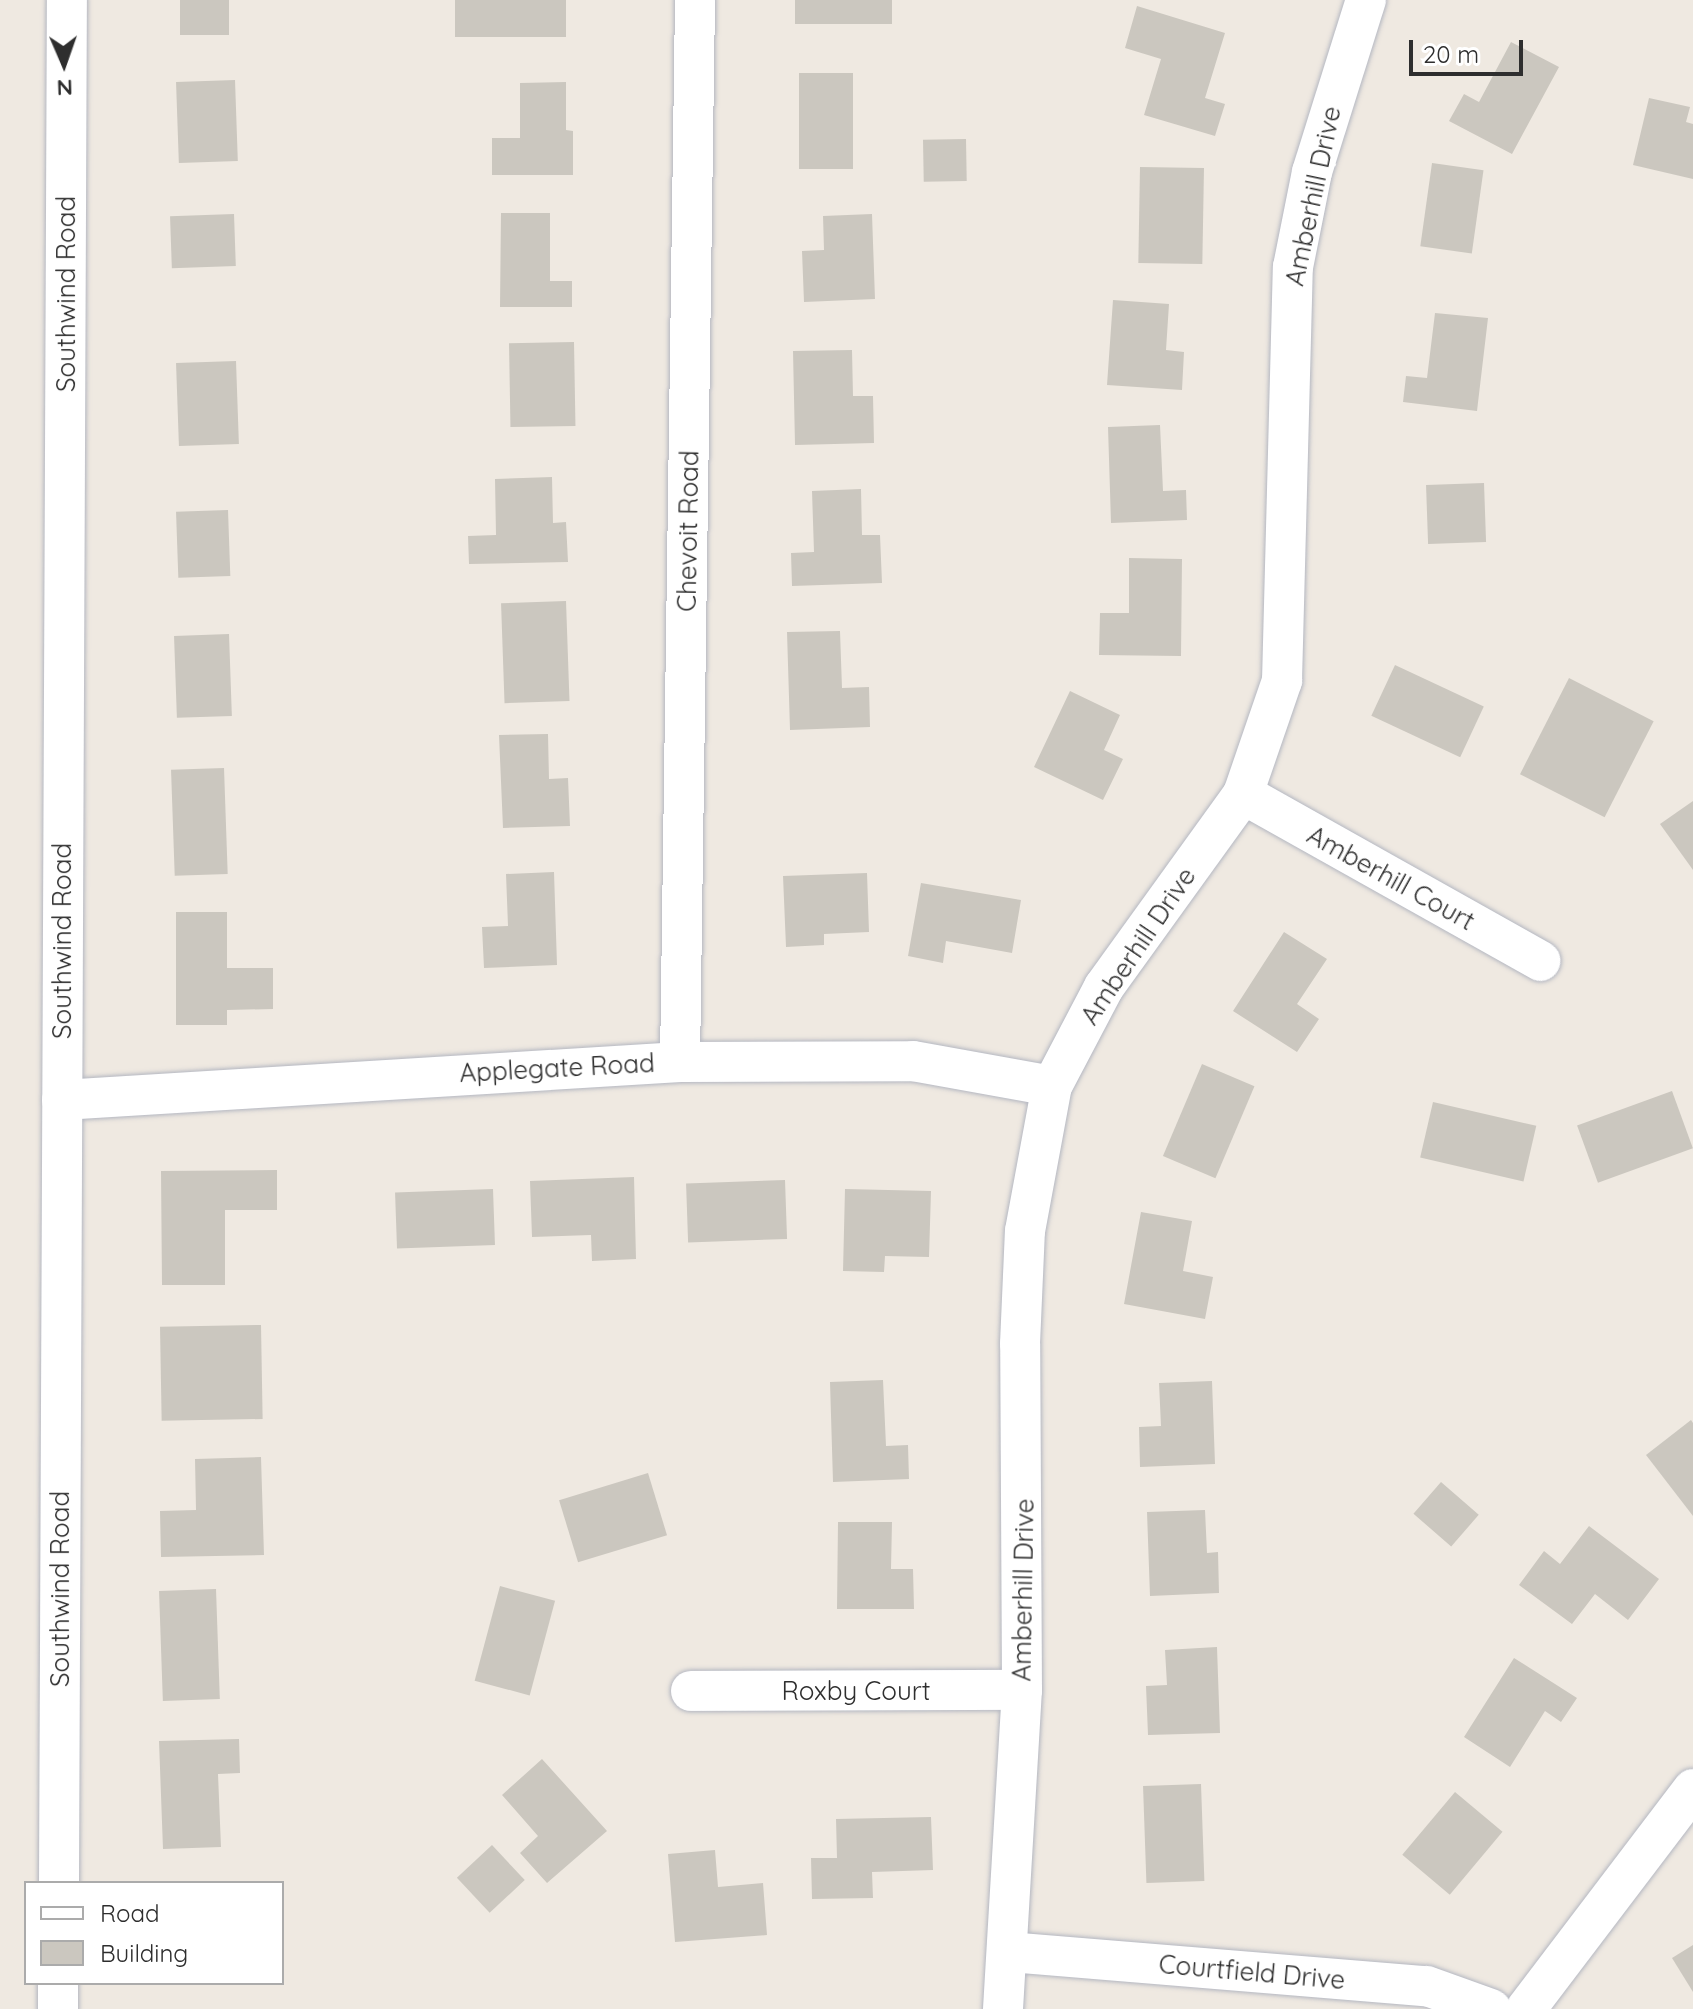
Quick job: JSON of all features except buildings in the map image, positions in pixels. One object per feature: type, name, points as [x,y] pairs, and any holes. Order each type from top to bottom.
[{"type":"street","name":"Southwind Road","points":[[59,1881],[67,0]]},
{"type":"street","name":"Chevoit Road","points":[[680,1062],[695,0]]},
{"type":"street","name":"Amberhill Drive","points":[[1003,2009],[1009,1952],[1022,1690],[1022,1301],[1025,1231],[1052,1086],[1104,987],[1243,794],[1282,681],[1293,267],[1312,172],[1366,0]]},
{"type":"street","name":"Amberhill Court","points":[[1243,794],[1540,961]]},
{"type":"street","name":"Applegate Road","points":[[62,1100],[680,1062],[913,1061],[1052,1086]]},
{"type":"street","name":"Roxby Court","points":[[691,1691],[1022,1690]]},
{"type":"street","points":[[1526,2009],[1693,1789]]},
{"type":"street","name":"Courtfield Drive","points":[[1009,1952],[1427,1986],[1491,2009]]},
{"type":"street","points":[[58,1985],[58,2009]]}]
